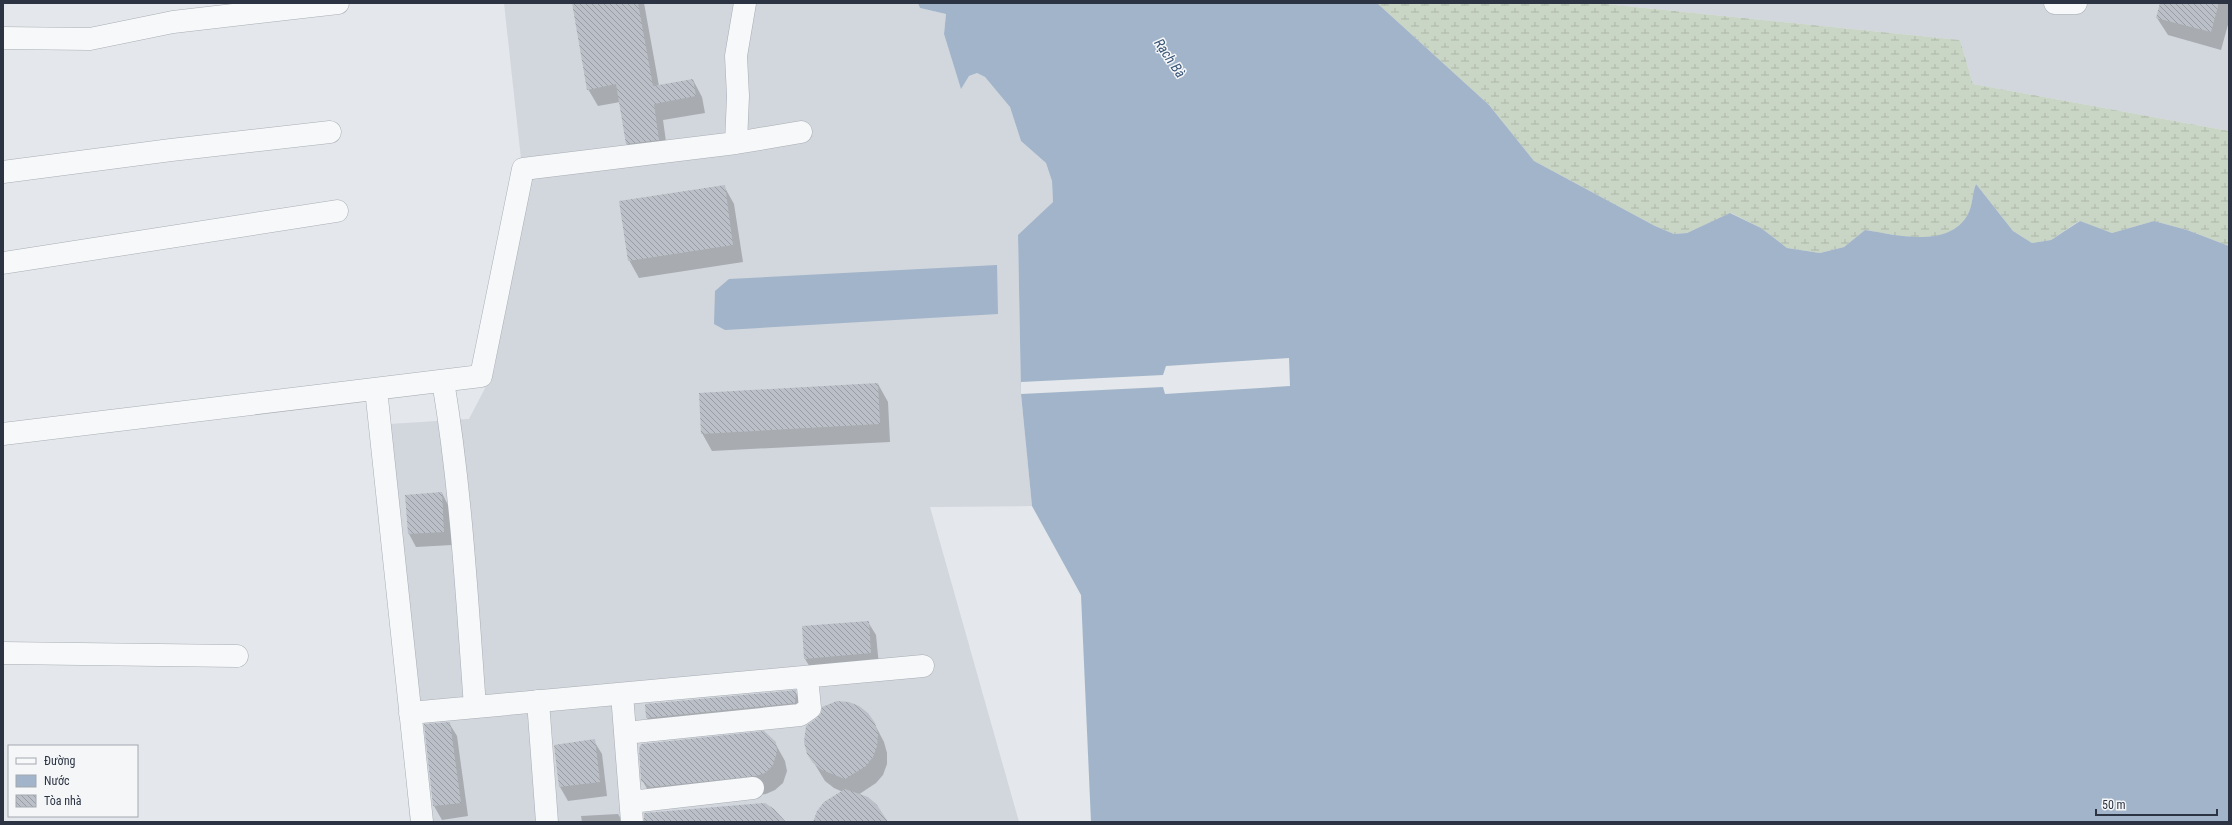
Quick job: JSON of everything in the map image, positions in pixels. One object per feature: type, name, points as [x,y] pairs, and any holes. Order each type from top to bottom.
[{"type":"street","points":[[3,38],[90,39],[173,22],[286,6],[338,3]]},
{"type":"street","points":[[736,143],[738,96],[736,56],[745,3]]},
{"type":"street","points":[[2055,3],[2076,3]]},
{"type":"street","points":[[3,172],[171,150],[330,132]]},
{"type":"street","points":[[3,434],[481,376],[523,169],[736,143],[801,132]]},
{"type":"street","points":[[3,263],[337,211]]},
{"type":"street","points":[[443,380],[454,449],[461,517],[475,707]]},
{"type":"street","points":[[376,389],[422,822]]},
{"type":"street","points":[[3,653],[237,656]]},
{"type":"street","points":[[410,713],[923,666]]},
{"type":"street","points":[[625,733],[800,715],[810,708],[807,677]]},
{"type":"street","points":[[622,694],[632,812],[753,788]]},
{"type":"street","points":[[538,701],[547,822]]},
{"type":"shaded area","points":[[504,3],[918,3],[920,8],[946,14],[944,34],[961,88],[969,76],[977,73],[985,77],[1010,107],[1021,141],[1046,163],[1052,181],[1053,202],[1018,236],[1021,395],[1032,506],[930,507],[1019,822],[410,822],[374,425],[469,419],[494,371],[524,186]]},
{"type":"shaded area","points":[[1596,3],[2229,3],[2229,131],[1973,84],[1960,40]]},
{"type":"green space","points":[[1377,3],[1596,3],[1960,40],[1973,84],[2229,131],[2229,246],[2187,230],[2154,221],[2112,233],[2079,221],[2051,240],[2032,243],[2013,231],[1976,184],[1968,214],[1959,225],[1948,232],[1935,236],[1907,237],[1865,230],[1844,247],[1820,253],[1787,248],[1761,228],[1731,213],[1687,233],[1674,234],[1655,226],[1534,161],[1489,105]]},
{"type":"water","name":"Rạch Bà","points":[[918,3],[1377,3],[1489,105],[1534,161],[1655,226],[1674,234],[1687,233],[1730,213],[1761,228],[1787,248],[1820,253],[1844,247],[1865,230],[1892,235],[1921,237],[1935,236],[1948,232],[1959,225],[1968,214],[1976,184],[2013,231],[2032,243],[2051,240],[2080,221],[2112,233],[2154,221],[2187,230],[2229,246],[2229,822],[1091,822],[1081,595],[1032,506],[1021,394],[1018,235],[1053,202],[1052,181],[1046,163],[1021,141],[1010,107],[985,77],[977,73],[969,76],[961,89],[944,34],[946,14],[920,8]]},
{"type":"water","points":[[997,265],[998,314],[725,330],[714,324],[715,291],[729,279]]},
{"type":"pier","points":[[1289,358],[1290,386],[1165,394],[1163,387],[1021,394],[1021,382],[1163,375],[1166,366]]},
{"type":"building","points":[[572,3],[638,3],[653,86],[693,79],[696,96],[654,104],[659,140],[626,144],[616,84],[587,90]]},
{"type":"building","points":[[2160,3],[2219,3],[2211,32],[2156,18]]},
{"type":"building","points":[[725,185],[733,245],[628,261],[619,201]]},
{"type":"building","points":[[878,383],[880,424],[701,434],[699,393]]},
{"type":"building","points":[[442,492],[444,532],[408,534],[405,495]]},
{"type":"building","points":[[869,621],[871,653],[804,659],[802,626]]},
{"type":"building","points":[[796,690],[795,703],[646,718],[645,704]]},
{"type":"building","points":[[837,701],[849,702],[859,706],[868,713],[875,723],[878,734],[877,746],[873,757],[866,766],[845,779],[822,770],[813,763],[807,754],[804,742],[806,726],[817,718],[821,713],[822,707]]},
{"type":"building","points":[[450,722],[461,803],[433,806],[424,724]]},
{"type":"building","points":[[764,731],[776,742],[777,752],[773,765],[765,773],[756,776],[651,787],[641,781],[639,749],[641,744]]},
{"type":"building","points":[[595,739],[600,782],[559,787],[554,745]]},
{"type":"building","points":[[845,789],[868,797],[877,805],[888,822],[813,822],[817,811],[824,802]]},
{"type":"building","points":[[765,803],[774,809],[786,822],[644,822],[644,813]]}]
